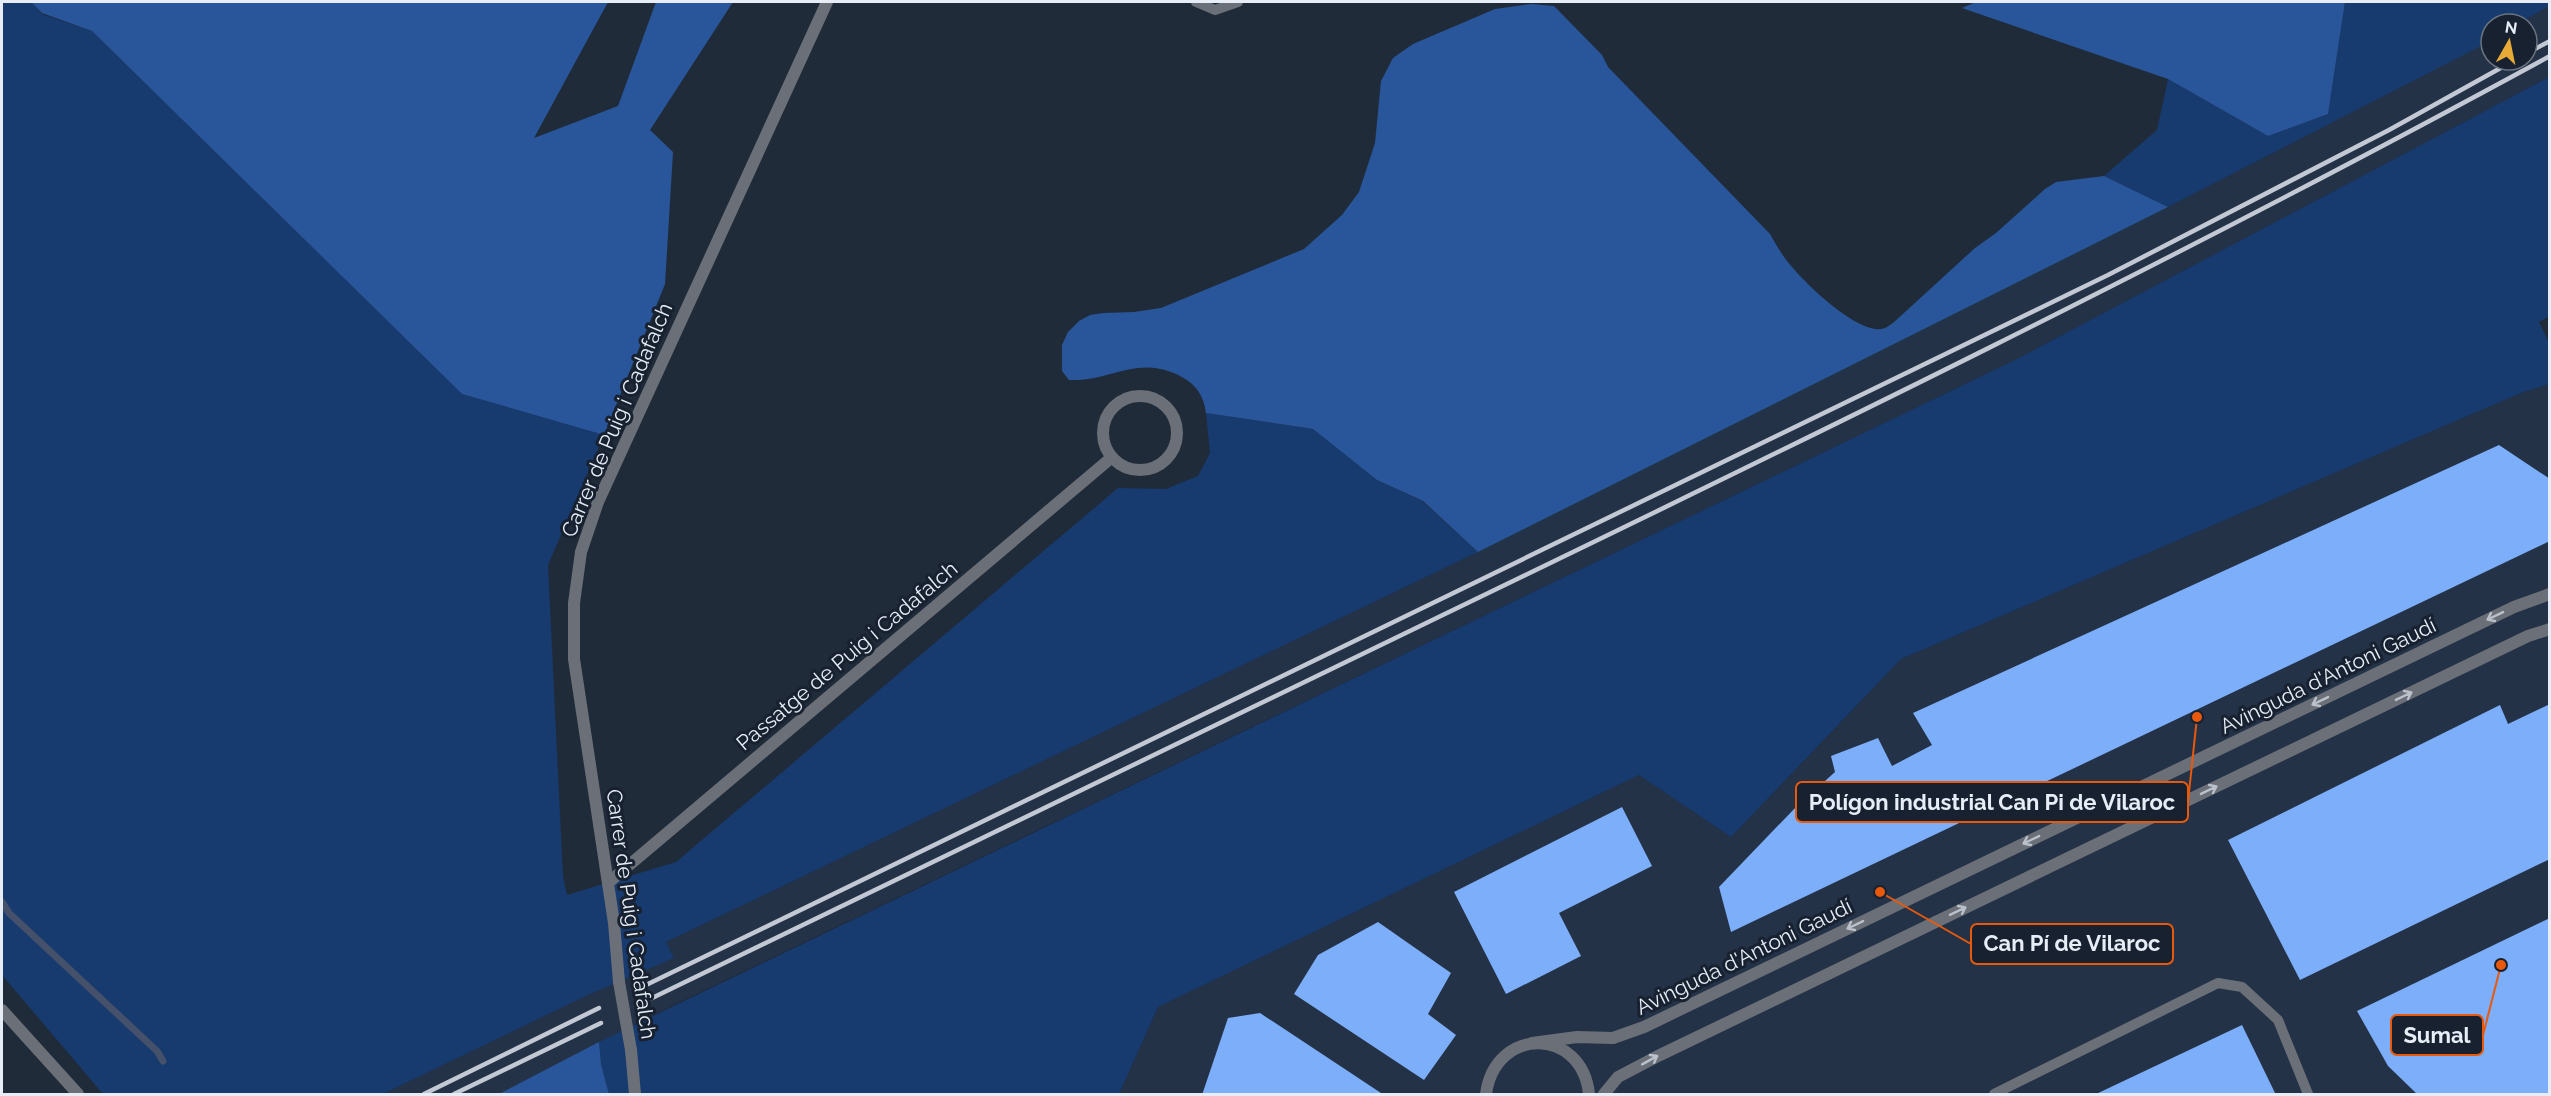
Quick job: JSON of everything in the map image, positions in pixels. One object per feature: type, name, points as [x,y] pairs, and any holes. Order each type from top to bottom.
[{"type":"street","name":"Carrer de Puig i Cadafalch","points":[[635,1095],[608,883],[574,659],[574,603],[581,552],[598,502],[826,2]]},
{"type":"street","points":[[1142,395],[1161,401],[1175,419],[1178,434],[1175,447],[1168,458],[1159,465],[1139,471],[1126,468],[1111,458],[1102,440],[1102,427],[1105,417],[1113,406],[1124,398],[1142,395]]},
{"type":"street","name":"Passatge de Puig i Cadafalch","points":[[608,883],[1111,458]]},
{"type":"street","name":"Avinguda d'Antoni Gaudí","points":[[1486,1095],[1488,1078],[1500,1059],[1514,1048],[1532,1043],[1577,1037],[1613,1038],[1644,1027],[2514,607],[2550,594]]},
{"type":"street","points":[[1604,1095],[1618,1077],[1658,1056],[2528,636],[2550,629]]},
{"type":"street","points":[[2,1010],[78,1095]]},
{"type":"street","points":[[1532,1043],[1559,1048],[1571,1056],[1582,1069],[1587,1081],[1588,1095]]},
{"type":"lane","points":[[1196,2],[1215,9],[1238,2]]},
{"type":"lane","points":[[1994,1095],[2218,983],[2242,987],[2278,1020],[2308,1095]]},
{"type":"shaded area","points":[[2,2],[31,2],[42,14],[92,31],[462,394],[604,435],[548,565],[563,877],[567,895],[676,862],[1118,488],[1166,489],[1198,476],[1210,453],[1206,413],[1313,429],[1377,480],[1422,501],[1478,552],[666,942],[674,958],[588,995],[383,1094],[103,1094],[2,975]]},
{"type":"shaded area","points":[[31,2],[608,2],[534,138],[618,106],[656,2],[733,2],[650,130],[673,152],[665,284],[604,435],[462,394],[92,31],[42,13]]},
{"type":"shaded area","points":[[1976,2],[2345,2],[2328,114],[2268,136],[2168,79],[1962,8]]},
{"type":"shaded area","points":[[2345,2],[2549,2],[2549,6],[2539,12],[2479,12],[2479,47],[2168,207],[2104,176],[2157,130],[2168,79],[2268,136],[2328,114]]},
{"type":"shaded area","points":[[1531,4],[1554,6],[1602,55],[1608,67],[1770,234],[1789,264],[1800,276],[1842,313],[1870,328],[1883,329],[1893,323],[1975,248],[2056,182],[2104,176],[2168,207],[1478,552],[1423,501],[1377,480],[1313,429],[1206,413],[1204,402],[1196,388],[1182,377],[1166,370],[1138,368],[1098,377],[1069,380],[1062,371],[1062,345],[1068,332],[1079,321],[1090,315],[1161,308],[1304,249],[1342,215],[1359,192],[1375,143],[1381,81],[1393,58],[1413,44],[1495,9]]},
{"type":"shaded area","points":[[2549,6],[2549,77],[2015,360],[653,1015],[499,1094],[383,1094],[588,995],[674,958],[666,942],[1478,552],[2168,207],[2479,46],[2479,72],[2539,72],[2539,12]]},
{"type":"shaded area","points":[[2549,77],[2550,316],[2539,322],[2549,343],[2549,384],[2521,393],[1901,659],[1731,837],[1639,775],[1158,1007],[1119,1094],[609,1094],[601,1064],[599,1042],[2015,360]]},
{"type":"shaded area","points":[[2549,384],[2549,1094],[1119,1094],[1158,1007],[1639,775],[1731,837],[1901,659],[2521,393]]},
{"type":"shaded area","points":[[599,1042],[601,1064],[609,1094],[499,1094]]},
{"type":"building","points":[[2499,445],[2550,479],[2550,541],[1731,932],[1719,887],[1796,807],[1835,772],[1831,756],[1878,738],[1892,766],[1932,745],[1913,713]]},
{"type":"building","points":[[2550,704],[2550,859],[2300,980],[2228,840],[2500,705],[2508,724]]},
{"type":"building","points":[[1622,807],[1652,866],[1559,913],[1581,956],[1506,994],[1454,892]]},
{"type":"building","points":[[2550,918],[2550,1095],[2418,1095],[2388,1066],[2357,1011]]},
{"type":"building","points":[[1378,922],[1451,973],[1428,1014],[1456,1035],[1424,1080],[1294,994],[1318,955]]},
{"type":"building","points":[[1260,1013],[1384,1095],[1202,1095],[1228,1018]]},
{"type":"building","points":[[2242,1025],[2276,1095],[2094,1095]]},
{"type":"waterway","points":[[2,902],[9,913],[157,1051],[163,1061]]},
{"type":"railway","points":[[2539,47],[2550,41]]},
{"type":"railway","points":[[648,1000],[1702,490],[2128,278],[2550,56]]},
{"type":"railway","points":[[646,985],[2108,275],[2389,130],[2493,72]]},
{"type":"railway","points":[[424,1094],[599,1008]]},
{"type":"railway","points":[[454,1094],[601,1023]]},
{"type":"place","name":"Polígon industrial Can Pi de Vilaroc","points":[[2197,717]]},
{"type":"place","name":"Can Pí de Vilaroc","points":[[1880,892]]},
{"type":"place","name":"Sumal","points":[[2501,965]]}]
